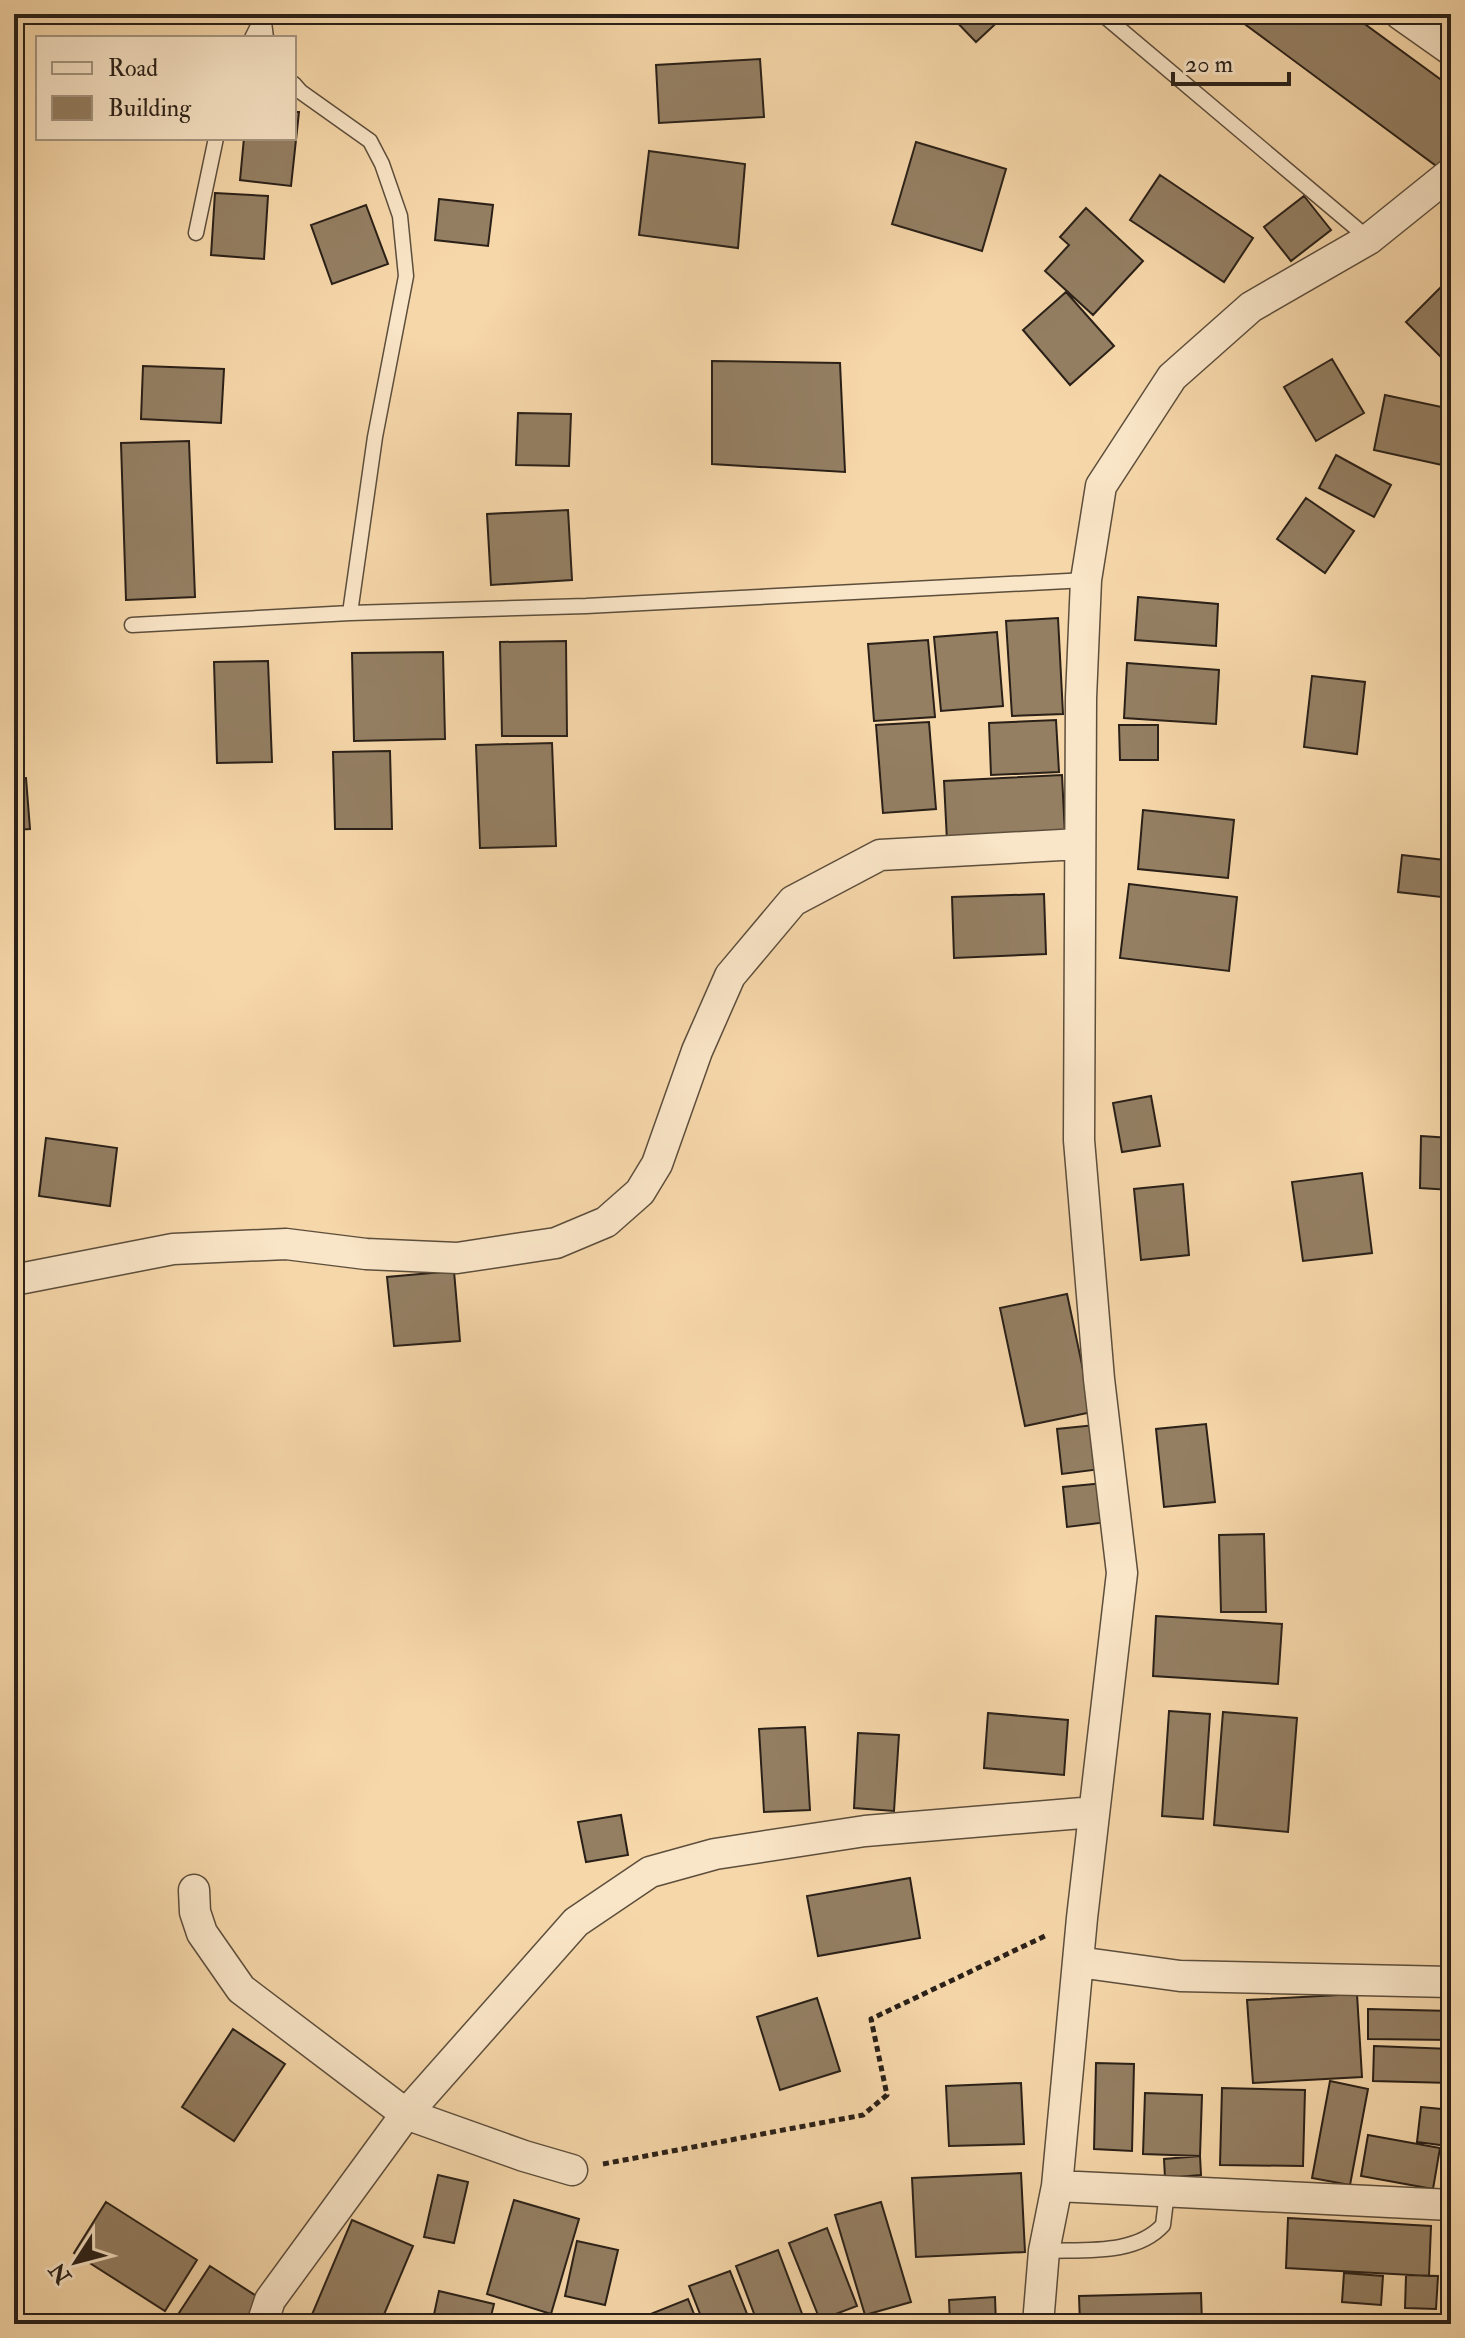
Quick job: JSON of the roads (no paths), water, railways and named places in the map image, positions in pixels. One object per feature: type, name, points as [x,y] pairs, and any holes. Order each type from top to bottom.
[{"type":"street","points":[[1400,14],[1451,50]]},
{"type":"street","points":[[1038,2324],[1044,2251],[1057,2186],[1082,1918],[1122,1573],[1099,1379],[1079,1140],[1081,698],[1086,580],[1101,486],[1172,377],[1251,307],[1369,239],[1451,173]]},
{"type":"street","points":[[14,1280],[173,1249],[286,1244],[366,1254],[457,1258],[556,1243],[606,1222],[640,1192],[657,1164],[697,1051],[730,976],[793,901],[880,855],[1079,844]]},
{"type":"street","points":[[262,2324],[270,2300],[406,2114],[576,1922],[650,1872],[715,1854],[865,1831],[1094,1812]]},
{"type":"street","points":[[194,1890],[195,1912],[202,1933],[241,1989],[406,2114],[572,2170]]},
{"type":"street","points":[[1078,1962],[1180,1976],[1451,1982]]},
{"type":"street","points":[[1057,2186],[1451,2205]]},
{"type":"lane","points":[[1102,14],[1369,239]]},
{"type":"lane","points":[[253,36],[263,15]]},
{"type":"lane","points":[[263,15],[266,36]]},
{"type":"lane","points":[[296,86],[370,141],[382,164],[402,231],[406,276],[375,437],[350,613]]},
{"type":"lane","points":[[196,233],[216,140]]},
{"type":"lane","points":[[132,625],[350,613],[586,606],[1086,580]]},
{"type":"lane","points":[[1044,2251],[1130,2246],[1147,2239],[1163,2225],[1167,2192]]}]
